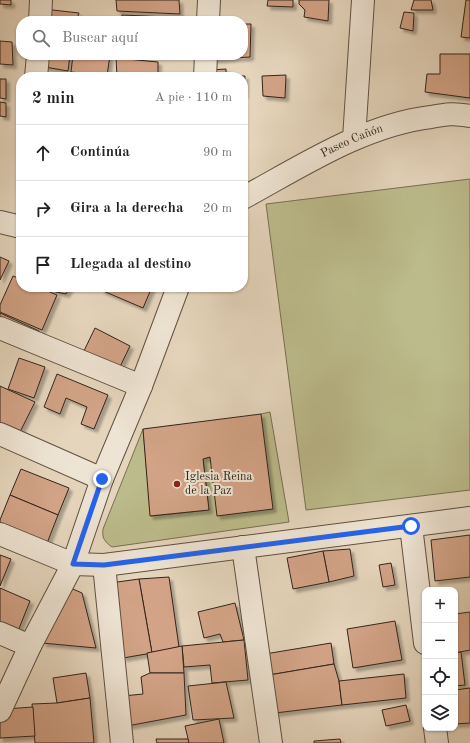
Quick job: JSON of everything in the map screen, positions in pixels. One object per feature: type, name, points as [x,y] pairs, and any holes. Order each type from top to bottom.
[{"type":"street","points":[[40,16],[41,0]]},
{"type":"street","points":[[208,16],[209,0]]},
{"type":"street","points":[[354,138],[363,0]]},
{"type":"street","points":[[36,72],[38,60]]},
{"type":"street","points":[[205,72],[206,60]]},
{"type":"street","name":"Paseo Cañón","points":[[248,195],[354,138],[411,119],[456,113],[470,116]]},
{"type":"street","points":[[0,222],[16,226]]},
{"type":"street","points":[[0,712],[30,646],[73,564],[102,479],[141,386],[176,292]]},
{"type":"street","points":[[0,328],[141,386]]},
{"type":"street","points":[[0,434],[102,479]]},
{"type":"street","points":[[0,534],[73,564],[104,565],[470,518]]},
{"type":"street","points":[[411,526],[423,623]]},
{"type":"street","points":[[243,547],[271,743]]},
{"type":"street","points":[[104,565],[122,743]]},
{"type":"street","points":[[0,633],[30,646]]},
{"type":"street","points":[[435,731],[437,743]]},
{"type":"shaded area","points":[[470,179],[470,490],[306,510],[266,204]]},
{"type":"shaded area","points":[[270,412],[289,522],[112,547],[105,541],[103,537],[103,529],[143,429],[151,516],[209,510],[203,459],[210,457],[261,414]]},
{"type":"building","points":[[0,0],[11,0],[11,5],[0,4]]},
{"type":"building","points":[[116,0],[179,0],[180,14],[117,11]]},
{"type":"building","points":[[268,0],[293,0],[293,7],[267,6]]},
{"type":"building","points":[[299,0],[329,0],[328,21],[304,17],[305,10],[299,4]]},
{"type":"building","points":[[414,0],[431,0],[433,10],[411,10]]},
{"type":"building","points":[[466,0],[470,0],[470,38],[461,37]]},
{"type":"building","points":[[44,9],[79,13],[78,16],[43,16]]},
{"type":"building","points":[[404,12],[414,13],[413,31],[400,28]]},
{"type":"building","points":[[122,15],[145,16],[122,16]]},
{"type":"building","points":[[248,24],[251,24],[250,57],[248,57]]},
{"type":"building","points":[[0,41],[12,42],[13,65],[0,64]]},
{"type":"building","points":[[440,54],[470,54],[470,98],[425,92],[427,74],[440,74]]},
{"type":"building","points":[[40,60],[69,60],[68,71],[39,66]]},
{"type":"building","points":[[72,60],[109,60],[108,72],[71,72]]},
{"type":"building","points":[[116,60],[158,62],[158,72],[117,72]]},
{"type":"building","points":[[226,69],[226,72],[209,72],[209,70]]},
{"type":"building","points":[[286,75],[285,98],[263,96],[262,76]]},
{"type":"building","points":[[0,79],[6,79],[6,99],[0,98]]},
{"type":"building","points":[[0,102],[6,103],[6,117],[0,116]]},
{"type":"building","points":[[0,257],[9,261],[0,280]]},
{"type":"building","points":[[13,276],[16,277],[16,292],[50,292],[57,295],[42,330],[0,312],[0,305]]},
{"type":"building","points":[[56,292],[67,292],[66,294]]},
{"type":"building","points":[[106,292],[150,292],[143,308]]},
{"type":"building","points":[[0,313],[39,331],[36,341],[0,326]]},
{"type":"building","points":[[95,328],[130,346],[117,373],[82,355]]},
{"type":"building","points":[[19,358],[45,367],[34,398],[8,389]]},
{"type":"building","points":[[57,374],[108,395],[94,429],[81,424],[87,407],[66,398],[60,414],[44,407]]},
{"type":"building","points":[[0,386],[35,402],[20,432],[0,425]]},
{"type":"building","name":"Iglesia Reina de la Paz","points":[[261,414],[273,509],[217,516],[210,457],[203,459],[209,510],[150,516],[143,429]]},
{"type":"building","points":[[21,469],[69,488],[58,515],[10,495]]},
{"type":"building","points":[[10,495],[58,515],[44,551],[0,533],[0,520]]},
{"type":"building","points":[[470,535],[470,577],[435,581],[431,540]]},
{"type":"building","points":[[350,549],[354,576],[329,582],[323,551]]},
{"type":"building","points":[[323,551],[329,582],[293,589],[287,558]]},
{"type":"building","points":[[0,555],[11,559],[0,586]]},
{"type":"building","points":[[391,563],[395,585],[383,587],[379,565]]},
{"type":"building","points":[[169,577],[179,647],[152,653],[139,579]]},
{"type":"building","points":[[139,579],[152,653],[123,658],[110,583]]},
{"type":"building","points":[[66,586],[82,593],[96,648],[42,643]]},
{"type":"building","points":[[0,588],[30,601],[16,636],[0,629]]},
{"type":"building","points":[[235,603],[244,640],[223,642],[220,634],[204,638],[198,612]]},
{"type":"building","points":[[470,612],[470,650],[458,652],[458,623],[458,614]]},
{"type":"building","points":[[395,621],[402,660],[353,668],[347,629]]},
{"type":"building","points":[[244,640],[248,680],[212,683],[210,665],[184,667],[182,646]]},
{"type":"building","points":[[331,643],[334,664],[269,675],[265,654]]},
{"type":"building","points":[[182,646],[184,673],[150,673],[147,653]]},
{"type":"building","points":[[458,652],[461,652],[465,685],[458,686]]},
{"type":"building","points":[[334,664],[339,681],[342,705],[275,713],[269,675]]},
{"type":"building","points":[[86,673],[90,698],[57,703],[53,678]]},
{"type":"building","points":[[150,673],[184,673],[186,715],[127,726],[123,696],[143,694],[141,677]]},
{"type":"building","points":[[404,674],[406,698],[342,705],[339,681]]},
{"type":"building","points":[[226,682],[234,718],[193,720],[188,686]]},
{"type":"building","points":[[470,688],[470,723],[458,724],[458,690]]},
{"type":"building","points":[[90,698],[94,743],[35,743],[32,704],[57,703]]},
{"type":"building","points":[[406,705],[410,721],[386,726],[382,710]]},
{"type":"building","points":[[33,707],[35,736],[0,738],[0,718],[5,709]]},
{"type":"building","points":[[219,719],[224,743],[189,743],[185,726]]},
{"type":"building","points":[[156,739],[188,739],[189,743],[157,743]]},
{"type":"building","points":[[340,739],[341,743],[314,743],[314,741]]},
{"type":"place","name":"Iglesia Reina de la Paz","points":[[177,484]]},
{"type":"route","points":[[102,479],[73,564],[104,565],[411,526]]}]
